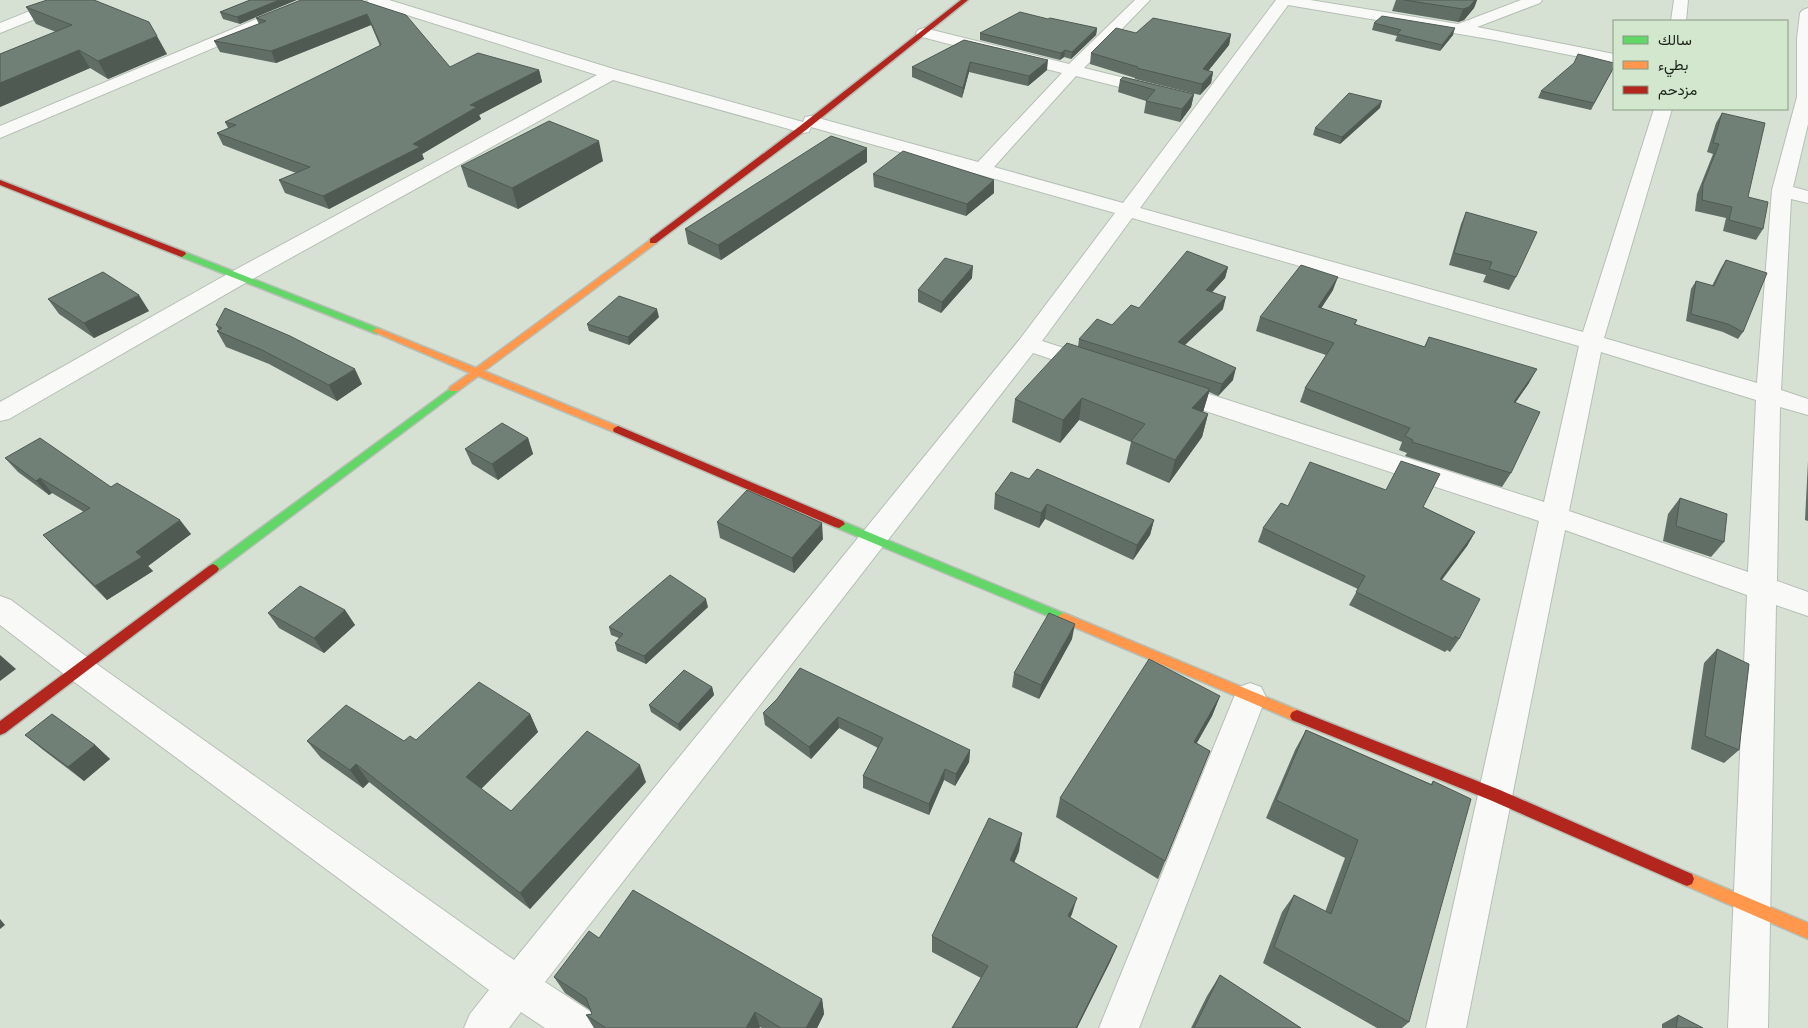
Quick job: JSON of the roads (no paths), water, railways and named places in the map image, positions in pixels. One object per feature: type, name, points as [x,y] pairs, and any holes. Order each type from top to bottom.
[{"type":"street","points":[[0,28],[70,0]]},
{"type":"street","points":[[0,133],[315,0]]},
{"type":"street","points":[[374,0],[611,74],[981,170],[1591,342],[1808,407]]},
{"type":"street","points":[[0,729],[807,124],[965,0]]},
{"type":"street","points":[[981,170],[1073,70],[1143,0]]},
{"type":"street","points":[[484,1028],[1028,344],[1126,211],[1198,101],[1284,0],[1459,29],[1613,59]]},
{"type":"street","points":[[1494,15],[1501,0]]},
{"type":"street","points":[[1459,29],[1535,0]]},
{"type":"street","points":[[1679,20],[1681,0]]},
{"type":"street","points":[[1748,1028],[1768,395],[1782,190],[1800,96],[1808,13]]},
{"type":"street","points":[[924,33],[1169,94]]},
{"type":"street","points":[[0,414],[239,277],[611,74]]},
{"type":"street","points":[[1446,1028],[1591,342],[1663,110]]},
{"type":"street","points":[[0,182],[478,371],[1250,697],[1495,795],[1808,931]]},
{"type":"street","points":[[1782,190],[1808,197]]},
{"type":"street","points":[[1028,344],[1112,371]]},
{"type":"street","points":[[1150,384],[1554,516],[1808,604]]},
{"type":"street","points":[[0,608],[80,669],[517,986],[580,1028]]},
{"type":"street","points":[[1119,1028],[1250,697]]}]
